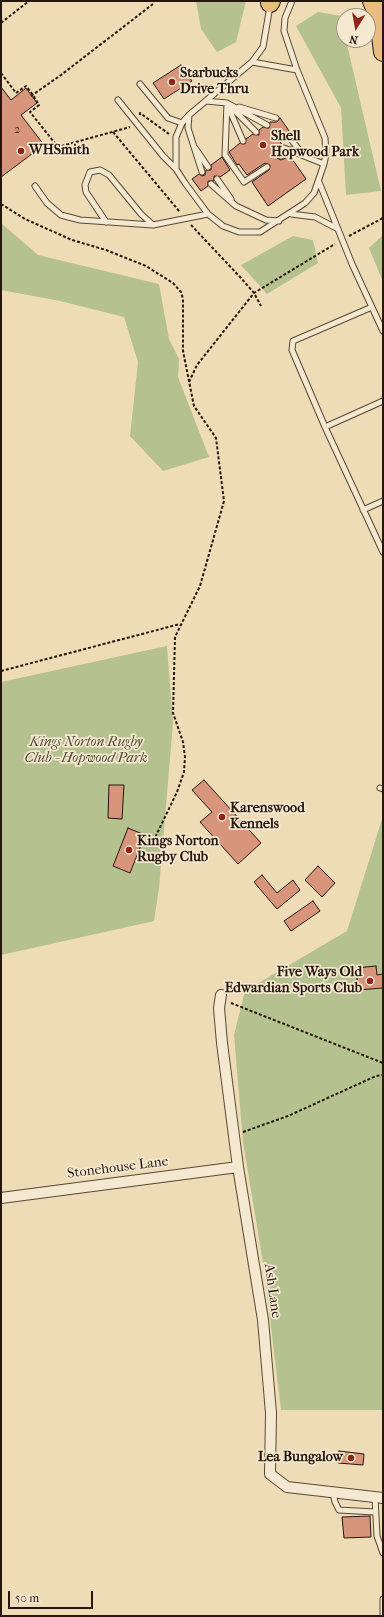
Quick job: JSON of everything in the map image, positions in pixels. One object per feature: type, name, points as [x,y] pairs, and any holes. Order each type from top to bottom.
[{"type":"highway","points":[[372,1],[379,18],[383,52]]},
{"type":"street","name":"Ash Lane","points":[[220,995],[219,1008],[222,1043],[238,1167],[263,1320],[271,1413],[270,1474],[287,1487],[379,1497]]},
{"type":"street","name":"Stonehouse Lane","points":[[1,1198],[238,1167]]},
{"type":"lane","points":[[118,100],[137,125],[176,169],[208,214],[223,226],[244,232],[260,232],[280,221],[310,198],[319,182],[326,154],[325,138],[297,70],[284,31],[286,18],[292,1]]},
{"type":"lane","points":[[176,169],[176,137],[182,123],[252,62],[263,47],[271,2]]},
{"type":"lane","points":[[252,62],[297,70]]},
{"type":"lane","points":[[140,84],[168,118],[182,123]]},
{"type":"lane","points":[[206,101],[227,103],[276,118]]},
{"type":"lane","points":[[227,103],[267,124]]},
{"type":"lane","points":[[227,103],[256,132]]},
{"type":"lane","points":[[227,103],[243,141]]},
{"type":"lane","points":[[227,103],[224,155],[244,182],[263,167]]},
{"type":"lane","points":[[190,115],[188,128],[191,143],[202,172]]},
{"type":"lane","points":[[293,142],[304,155]]},
{"type":"lane","points":[[191,143],[208,167]]},
{"type":"lane","points":[[284,148],[324,164]]},
{"type":"lane","points":[[282,156],[291,150]]},
{"type":"lane","points":[[106,222],[86,192],[85,185],[90,172],[100,170],[109,175],[141,214],[153,225]]},
{"type":"lane","points":[[217,179],[236,206]]},
{"type":"lane","points":[[319,182],[342,240],[383,330]]},
{"type":"lane","points":[[211,184],[236,206],[266,220],[280,221]]},
{"type":"lane","points":[[34,186],[47,203],[61,215],[80,220],[153,225],[208,214]]},
{"type":"lane","points":[[291,214],[315,217],[338,229]]},
{"type":"lane","points":[[372,307],[293,341],[292,350],[325,427],[383,552]]},
{"type":"lane","points":[[325,427],[383,401]]},
{"type":"lane","points":[[363,510],[383,501]]},
{"type":"lane","points":[[333,1493],[339,1510],[375,1512]]},
{"type":"lane","points":[[379,1497],[375,1512],[377,1536],[383,1553]]},
{"type":"lane","points":[[383,1599],[383,1614]]},
{"type":"path","points":[[1,23],[29,1]]},
{"type":"path","points":[[32,96],[153,4]]},
{"type":"path","points":[[1,73],[16,93],[26,86],[39,105],[30,112],[58,147],[137,125],[140,113],[165,132],[176,137]]},
{"type":"path","points":[[1,204],[25,219],[72,240],[106,250],[146,266],[173,283],[181,292],[183,299],[183,351],[194,406],[216,438],[224,501],[200,586],[180,624],[175,637],[173,657],[173,713],[183,742],[185,765],[177,792],[152,844]]},
{"type":"path","points":[[189,383],[191,375],[197,365],[254,293],[342,240],[383,218]]},
{"type":"path","points":[[254,293],[261,306]]},
{"type":"path","points":[[1,671],[180,624]]},
{"type":"path","points":[[220,995],[236,1006],[383,1063]]},
{"type":"path","points":[[234,1134],[288,1116],[383,1074]]},
{"type":"green space","points":[[196,1],[246,1],[236,42],[217,52],[201,29]]},
{"type":"green space","points":[[318,12],[336,15],[336,48],[348,48],[381,191],[346,195],[341,108],[296,26]]},
{"type":"green space","points":[[1,223],[38,255],[159,284],[169,339],[179,359],[178,377],[209,457],[163,471],[130,436],[138,362],[124,317],[60,301],[1,290]]},
{"type":"green space","points":[[383,235],[383,282],[369,248]]},
{"type":"green space","points":[[293,236],[313,240],[318,263],[267,294],[241,265]]},
{"type":"green space","name":"Kings Norton Rugby Club - Hopwood Park","points":[[167,646],[173,723],[159,888],[154,921],[1,955],[1,682]]},
{"type":"green space","name":"Five Ways Old Edwardian Sports Club","points":[[383,816],[383,1410],[281,1410],[264,1269],[243,1142],[234,1035],[245,991],[347,931]]},
{"type":"building","name":"Starbucks Drive Thru","points":[[181,65],[192,81],[164,99],[153,83]]},
{"type":"building","points":[[1,87],[11,100],[26,88],[37,103],[21,115],[44,145],[1,177]]},
{"type":"building","points":[[280,118],[294,138],[289,141],[278,138],[282,145],[280,148],[282,151],[278,154],[277,158],[281,160],[290,156],[306,179],[268,206],[252,182],[269,170],[270,165],[265,163],[247,175],[239,164],[237,165],[229,152],[240,143],[245,144],[246,139],[253,134],[259,135],[259,130],[263,127],[269,128],[270,122],[277,122]]},
{"type":"building","points":[[222,157],[230,170],[220,177],[214,176],[214,181],[208,181],[208,186],[201,191],[192,179],[199,174],[202,176],[205,175],[206,170],[211,170],[211,165]]},
{"type":"building","name":"Karenswood Kennels","points":[[204,780],[261,843],[238,864],[200,822],[212,812],[192,790]]},
{"type":"building","points":[[109,785],[124,785],[122,819],[108,818]]},
{"type":"building","name":"Kings Norton Rugby Club","points":[[128,828],[145,835],[130,873],[113,866]]},
{"type":"building","points":[[318,866],[335,883],[322,897],[305,880]]},
{"type":"building","points":[[262,875],[277,893],[293,880],[300,890],[277,909],[254,882]]},
{"type":"building","points":[[313,901],[320,911],[291,931],[284,921]]},
{"type":"building","name":"Five Ways Old Edwardian Sports Club","points":[[376,966],[377,975],[383,974],[383,988],[358,990],[356,968]]},
{"type":"building","name":"Lea Bungalow","points":[[339,1451],[364,1454],[363,1465],[338,1463]]},
{"type":"building","points":[[370,1516],[371,1537],[344,1538],[342,1517]]},
{"type":"place","name":"Starbucks Drive Thru","points":[[172,82]]},
{"type":"place","name":"Shell Hopwood Park","points":[[263,145]]},
{"type":"place","name":"WHSmith","points":[[21,151]]},
{"type":"place","name":"Karenswood Kennels","points":[[222,817]]},
{"type":"place","name":"Kings Norton Rugby Club","points":[[129,850]]},
{"type":"place","name":"Five Ways Old Edwardian Sports Club","points":[[370,981]]},
{"type":"place","name":"Lea Bungalow","points":[[351,1458]]}]
